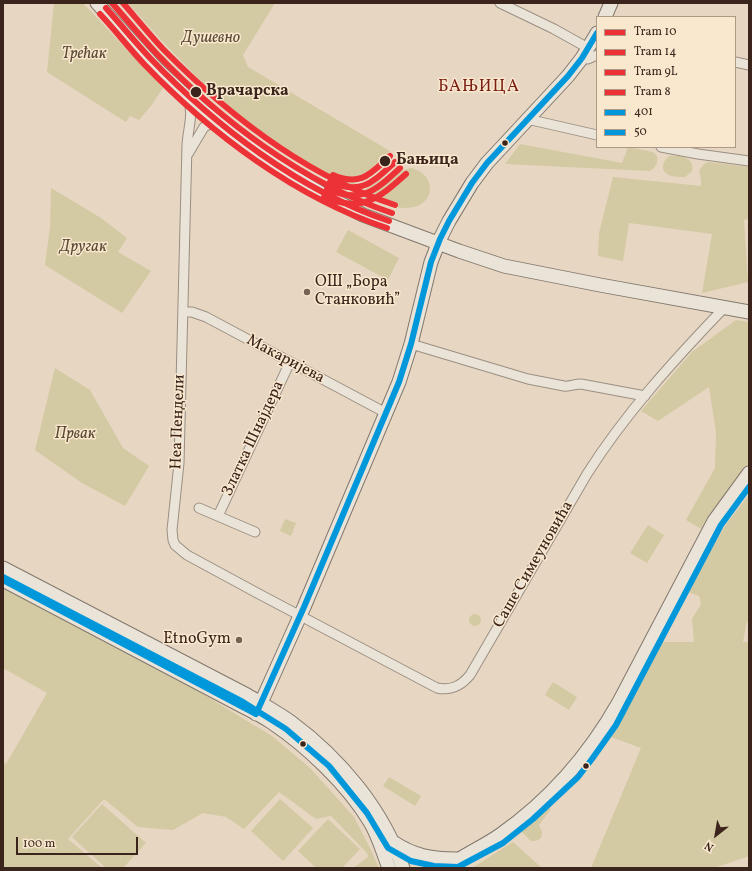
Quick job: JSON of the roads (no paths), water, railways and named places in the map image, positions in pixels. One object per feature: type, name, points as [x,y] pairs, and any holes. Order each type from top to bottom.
[{"type":"main road","points":[[96,3],[134,46],[188,98],[225,128],[288,173],[350,209],[376,221],[438,244],[504,266],[749,312]]},
{"type":"main road","points":[[605,16],[611,3]]},
{"type":"main road","points":[[258,708],[300,616],[399,382],[412,344],[431,262],[449,221],[475,178],[527,119],[589,53],[596,36]]},
{"type":"main road","points":[[446,868],[499,836],[528,813],[572,771],[586,754],[614,711],[714,521],[749,473]]},
{"type":"main road","points":[[3,568],[258,708],[270,721],[318,760],[339,782],[370,822],[389,868]]},
{"type":"main road","points":[[3,580],[298,728],[335,761],[374,808],[393,842],[403,868]]},
{"type":"main road","points":[[393,842],[413,853],[453,864]]},
{"type":"main road","points":[[427,868],[441,863],[453,864]]},
{"type":"street","points":[[500,3],[554,29],[589,53]]},
{"type":"street","points":[[736,62],[749,65]]},
{"type":"street","name":"Неа Пендели","points":[[188,98],[191,116],[187,155],[179,463],[172,530],[173,540],[175,545],[187,555],[300,616]]},
{"type":"street","points":[[527,119],[596,135]]},
{"type":"street","name":"Неа Пендели","points":[[187,155],[196,138],[206,125],[216,125],[225,128]]},
{"type":"street","points":[[666,148],[749,161]]},
{"type":"street","name":"Саше Симеуновића","points":[[300,616],[437,688],[452,688],[463,683],[474,669],[587,474],[619,427],[692,340],[724,308]]},
{"type":"street","name":"Макаријева","points":[[183,312],[199,314],[386,413]]},
{"type":"street","points":[[412,344],[528,378],[564,386],[581,384],[645,396]]},
{"type":"street","name":"Златка Шнајдера","points":[[218,516],[290,362]]},
{"type":"street","name":"Златка Шнајдера","points":[[199,508],[255,532]]},
{"type":"tram line","name":"10","points":[[112,3],[150,47],[181,78],[235,125],[295,167],[327,185],[392,213]]},
{"type":"tram line","name":"9L","points":[[123,3],[163,49],[188,73],[214,97],[270,141],[330,178],[362,193],[395,205]]},
{"type":"tram line","name":"14","points":[[106,8],[144,52],[175,83],[202,108],[260,154],[323,192],[356,208],[389,221]]},
{"type":"tram line","name":"8","points":[[100,14],[144,64],[170,90],[197,115],[256,161],[320,199],[353,215],[387,228]]},
{"type":"tram line","name":"9L","points":[[333,175],[351,180],[358,179],[371,173],[390,156]]},
{"type":"tram line","name":"10","points":[[330,182],[341,186],[350,187],[366,185],[380,176],[395,162]]},
{"type":"tram line","name":"14","points":[[327,189],[350,195],[367,193],[383,183],[400,168]]},
{"type":"tram line","name":"8","points":[[324,197],[337,202],[349,204],[369,201],[387,190],[406,174]]},
{"type":"place","name":"Врачарска","points":[[196,92]]},
{"type":"place","name":"Бањица","points":[[385,161]]},
{"type":"place","name":"ОШ „Бора Станковић”","points":[[307,292]]},
{"type":"place","name":"EtnoGym","points":[[239,640]]},
{"type":"district","name":"БАЊИЦА","points":[[479,88]]},
{"type":"park label","name":"Душевно","points":[[211,39]]},
{"type":"park label","name":"Трећак","points":[[84,55]]},
{"type":"park label","name":"Другак","points":[[83,248]]},
{"type":"park label","name":"Првак","points":[[75,435]]}]
